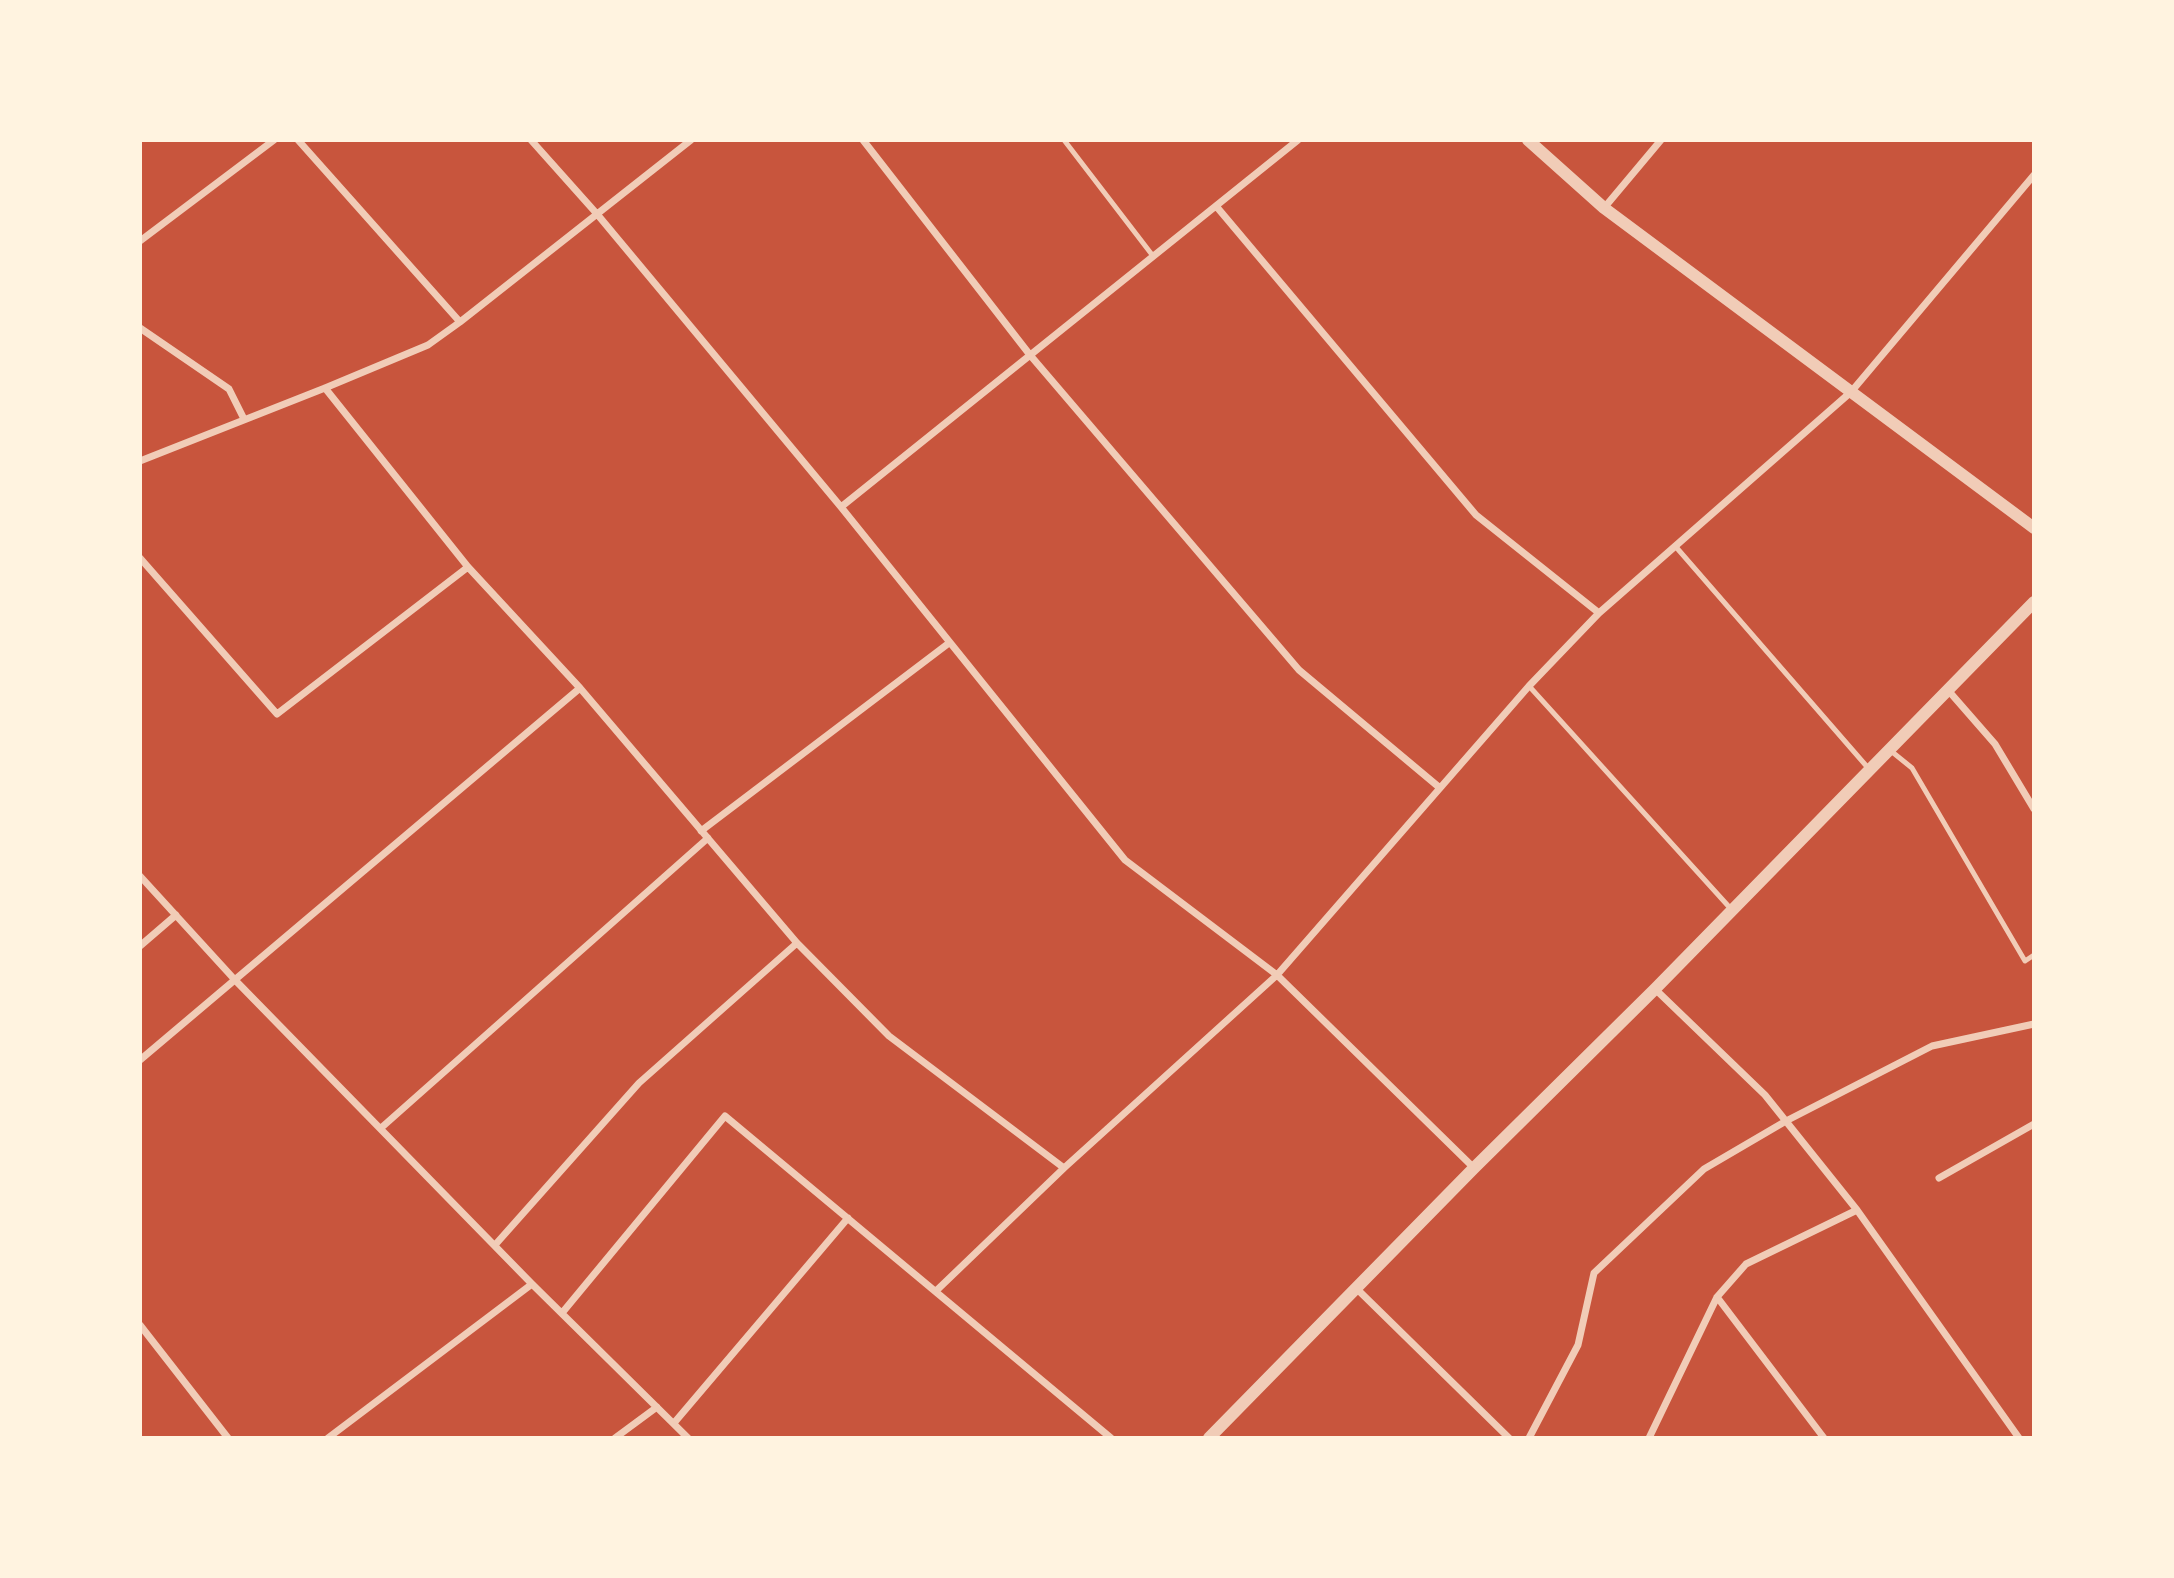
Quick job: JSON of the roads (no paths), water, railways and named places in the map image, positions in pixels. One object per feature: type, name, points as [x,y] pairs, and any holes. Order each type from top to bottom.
[{"type":"street","points":[[140,241],[274,140]]},
{"type":"street","points":[[298,140],[460,322]]},
{"type":"street","points":[[531,140],[597,214],[841,506],[1125,860],[1277,975],[1474,1168]]},
{"type":"street","points":[[140,461],[428,345],[691,140]]},
{"type":"street","points":[[863,140],[1030,355],[1299,670],[1440,788]]},
{"type":"street","points":[[841,506],[1298,140]]},
{"type":"street","points":[[1528,140],[1604,208],[2034,528]]},
{"type":"street","points":[[1604,208],[1661,140]]},
{"type":"street","points":[[936,1291],[1064,1168],[1277,975],[1529,686],[1599,613],[1851,392],[2034,175]]},
{"type":"street","points":[[1216,206],[1476,515],[1599,613]]},
{"type":"street","points":[[140,328],[229,389],[243,419]]},
{"type":"street","points":[[325,388],[468,567],[580,688],[797,943],[889,1036],[1064,1168]]},
{"type":"street","points":[[140,558],[277,714],[468,567]]},
{"type":"street","points":[[1209,1438],[2034,602]]},
{"type":"street","points":[[701,831],[949,643]]},
{"type":"street","points":[[140,1060],[580,688]]},
{"type":"street","points":[[1947,688],[1995,744],[2034,808]]},
{"type":"street","points":[[381,1128],[708,838]]},
{"type":"street","points":[[140,876],[235,979],[532,1284],[688,1438]]},
{"type":"street","points":[[140,946],[176,915]]},
{"type":"street","points":[[495,1245],[639,1083],[797,943]]},
{"type":"street","points":[[1655,989],[1765,1095],[1857,1210],[2019,1438]]},
{"type":"street","points":[[1529,1438],[1578,1345],[1594,1273],[1704,1169],[1786,1121],[1932,1046],[2034,1024]]},
{"type":"street","points":[[562,1313],[725,1116],[1111,1438]]},
{"type":"street","points":[[1939,1178],[2034,1124]]},
{"type":"street","points":[[1649,1438],[1717,1297],[1746,1264],[1857,1210]]},
{"type":"street","points":[[674,1423],[848,1218]]},
{"type":"street","points":[[328,1438],[532,1284]]},
{"type":"street","points":[[1356,1288],[1508,1438]]},
{"type":"street","points":[[1717,1297],[1824,1438]]},
{"type":"street","points":[[140,1325],[228,1438]]},
{"type":"street","points":[[615,1438],[657,1407]]},
{"type":"lane","points":[[1064,140],[1153,256]]},
{"type":"lane","points":[[1676,547],[1869,769]]},
{"type":"lane","points":[[1529,686],[1731,909]]},
{"type":"lane","points":[[1888,750],[1912,768],[2025,961],[2034,955]]}]
